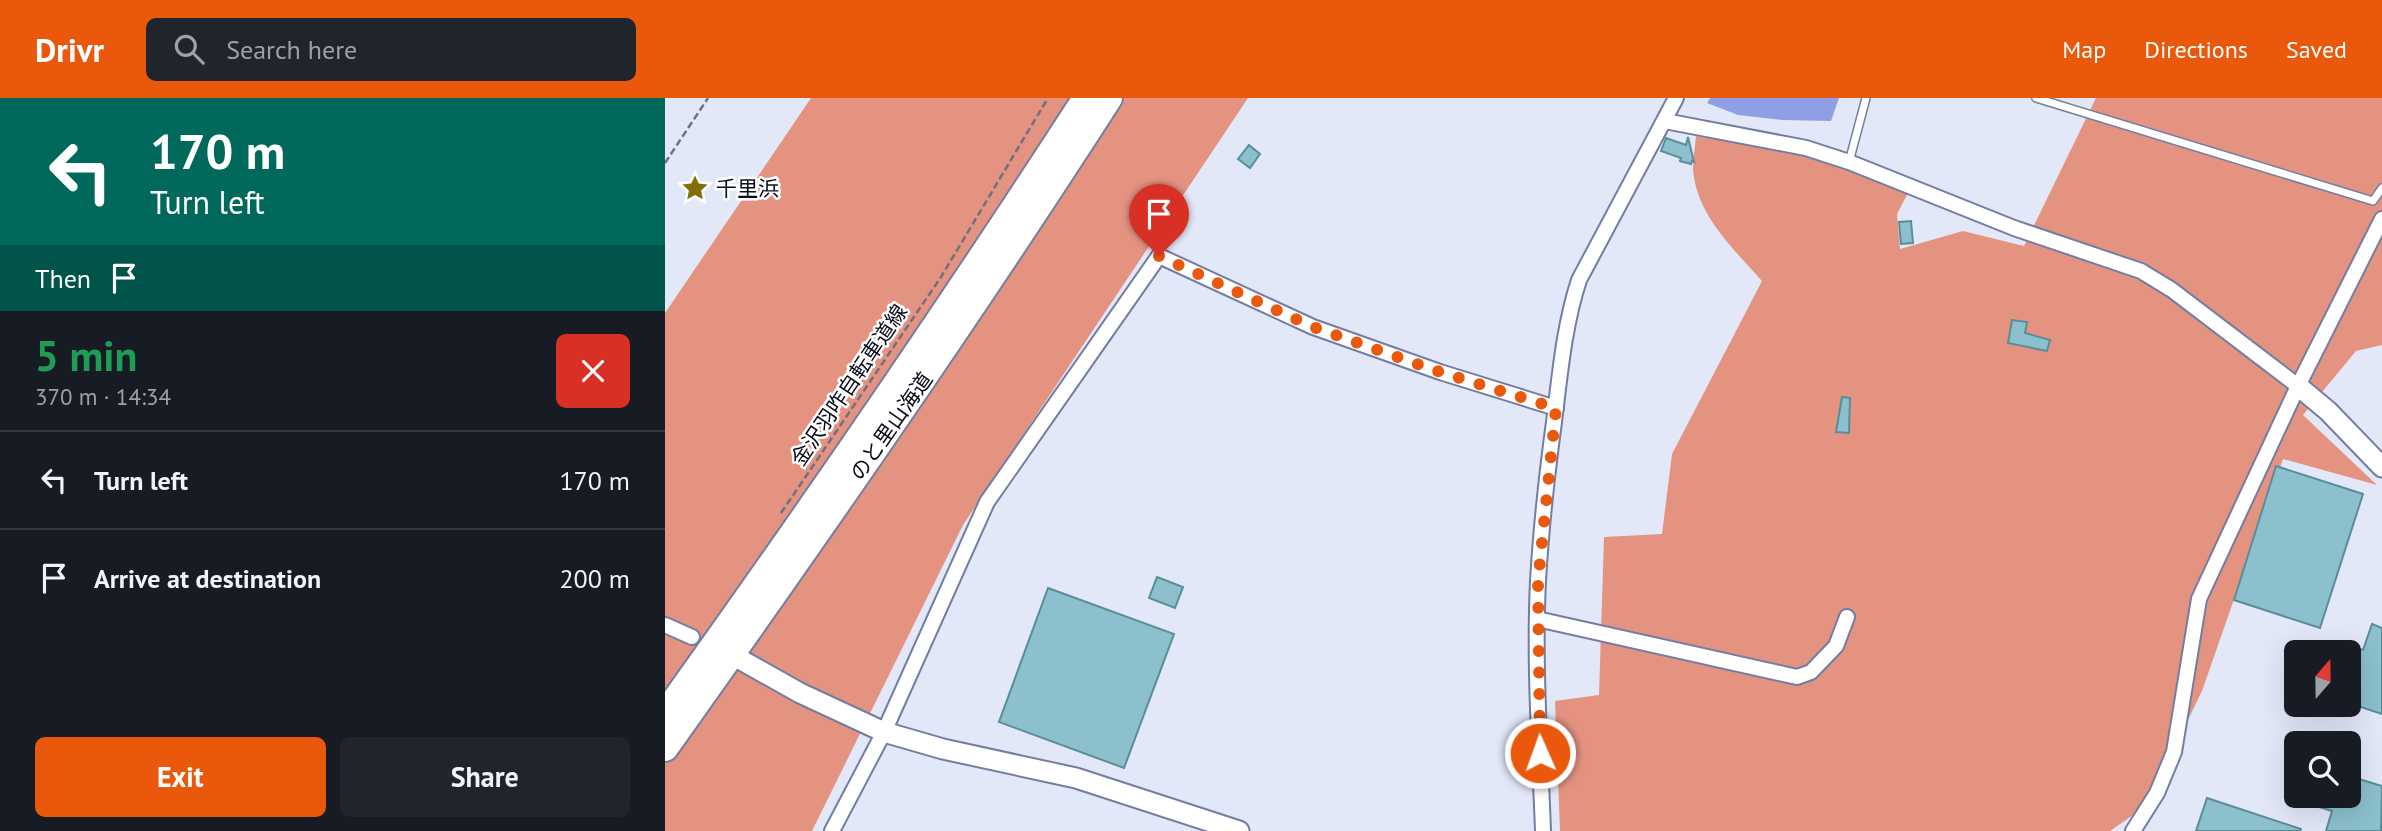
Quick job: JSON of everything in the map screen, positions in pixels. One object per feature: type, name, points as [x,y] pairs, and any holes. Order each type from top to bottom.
[{"type":"highway","name":"のと里山海道","points":[[665,713],[760,581],[1086,98]]},
{"type":"highway","name":"のと里山海道","points":[[665,748],[963,322],[1109,98]]},
{"type":"street","points":[[1543,831],[1538,581],[1565,331],[1579,280],[1676,98]]},
{"type":"street","points":[[1665,121],[1806,148],[1849,162],[2014,228],[2141,271],[2172,290],[2298,386],[2327,411],[2382,467]]},
{"type":"street","points":[[2133,831],[2157,793],[2175,752],[2199,599],[2298,386],[2382,219]]},
{"type":"street","points":[[832,831],[884,732],[987,502],[1159,256],[1313,327],[1440,372],[1556,408]]},
{"type":"street","points":[[1537,619],[1797,677],[1811,672],[1836,646],[1847,617]]},
{"type":"street","points":[[665,625],[692,637]]},
{"type":"street","points":[[743,662],[800,693],[884,732],[943,749],[1076,778],[1240,831]]},
{"type":"lane","points":[[1849,162],[1866,98]]},
{"type":"lane","points":[[2036,98],[2373,201],[2381,192]]},
{"type":"path","points":[[665,163],[708,98]]},
{"type":"path","name":"金沢羽咋自転車道線","points":[[776,520],[941,277],[1048,98]]},
{"type":"shaded area","points":[[811,98],[1248,98],[963,525],[812,831],[665,831],[665,313]]},
{"type":"shaded area","points":[[2096,98],[2382,98],[2382,345],[2356,351],[2303,415],[2377,485],[2283,459],[2202,691],[2146,806],[2110,831],[1560,831],[1555,701],[1599,695],[1604,537],[1662,534],[1672,454],[1762,281],[1718,230],[1701,201],[1693,169],[1696,136],[1805,154],[1908,193],[1897,214],[1900,249],[1963,231],[2024,246]]},
{"type":"water","points":[[1710,98],[1839,98],[1831,121],[1738,115],[1707,103]]},
{"type":"building","points":[[1688,137],[1694,162],[1691,164],[1661,151],[1666,138],[1686,145]]},
{"type":"building","points":[[1249,145],[1260,154],[1250,168],[1238,159]]},
{"type":"building","points":[[1911,221],[1913,243],[1901,244],[1899,222]]},
{"type":"building","points":[[2012,320],[2027,322],[2025,333],[2050,340],[2047,351],[2008,343]]},
{"type":"building","points":[[1842,397],[1850,398],[1849,433],[1836,432]]},
{"type":"building","points":[[2276,466],[2363,494],[2320,628],[2234,600]]},
{"type":"building","points":[[1157,577],[1183,587],[1175,608],[1149,598]]},
{"type":"building","points":[[1048,588],[1174,634],[1124,768],[999,722]]},
{"type":"building","points":[[2372,624],[2382,628],[2382,714],[2361,707],[2361,649],[2363,650]]},
{"type":"building","points":[[2361,780],[2382,786],[2381,831],[2326,831],[2332,811],[2322,808],[2361,808]]},
{"type":"building","points":[[2207,798],[2301,829],[2196,831]]},
{"type":"place","name":"千里浜","points":[[695,188]]},
{"type":"route","points":[[1159,256],[1313,327],[1440,372],[1556,408],[1538,581],[1540,753]]}]
